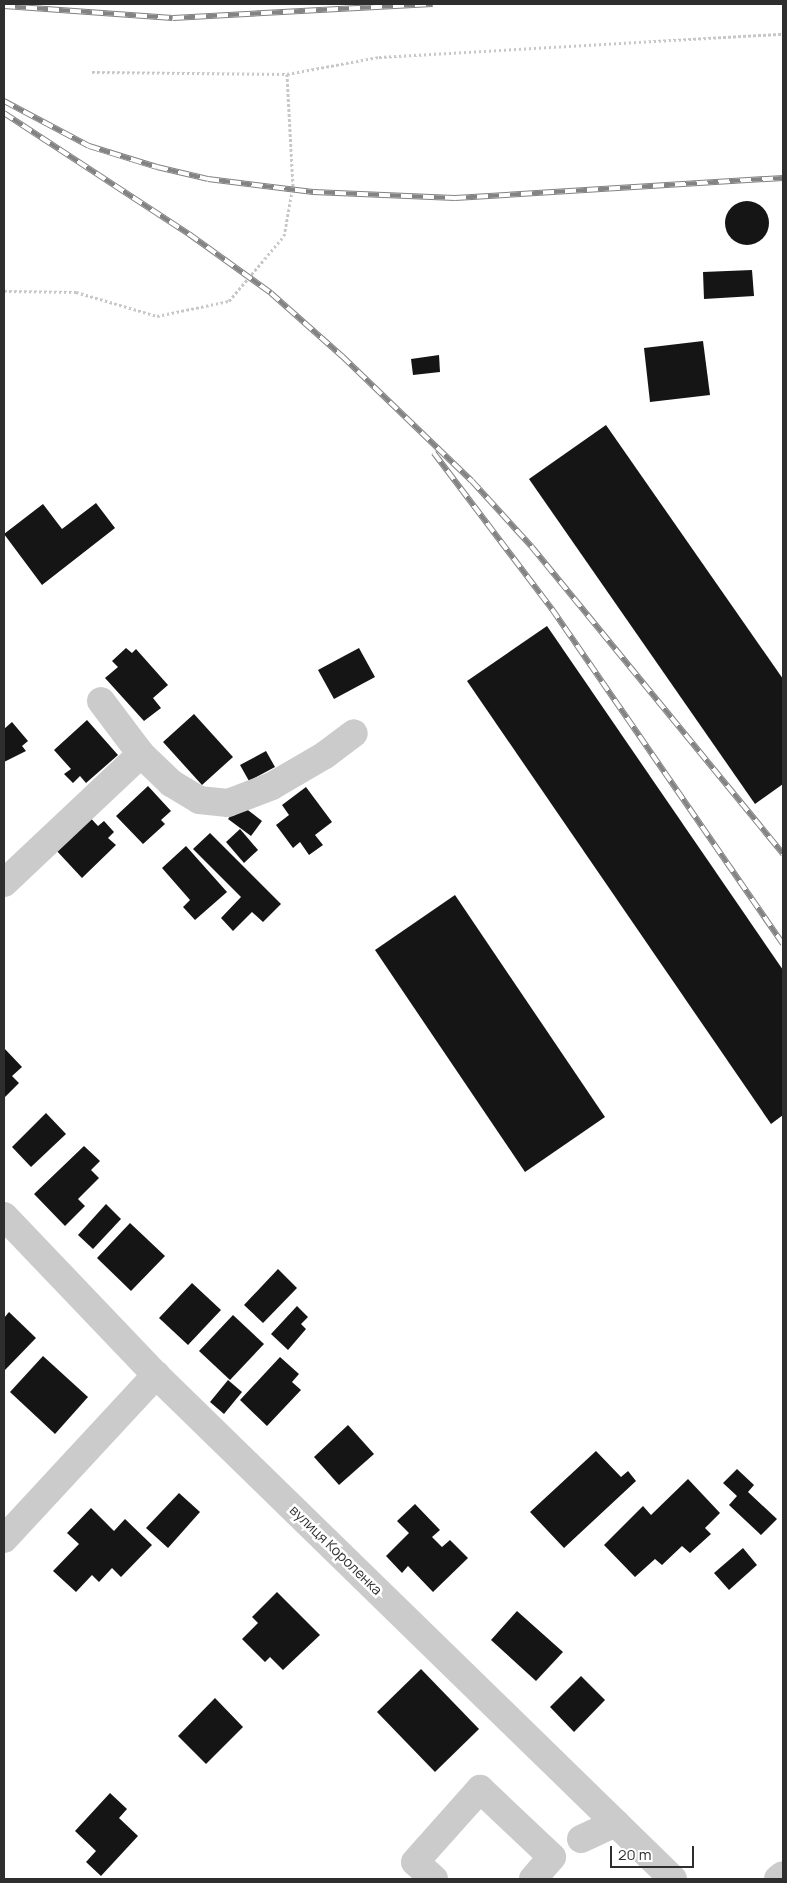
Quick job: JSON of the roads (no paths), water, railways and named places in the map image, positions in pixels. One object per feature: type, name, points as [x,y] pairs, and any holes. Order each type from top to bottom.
[{"type":"street","points":[[101,701],[141,754],[171,783],[200,800],[228,803],[272,786],[325,756],[354,732]]},
{"type":"street","points":[[4,883],[141,754]]},
{"type":"street","name":"вулиця Короленка","points":[[4,1216],[156,1375],[673,1879]]},
{"type":"street","points":[[4,1539],[156,1375]]},
{"type":"street","points":[[434,1879],[415,1862],[480,1789],[552,1857],[533,1879]]},
{"type":"street","points":[[581,1838],[616,1823]]},
{"type":"street","points":[[778,1879],[783,1875]]},
{"type":"railway","points":[[4,6],[173,18],[433,4]]},
{"type":"railway","points":[[4,101],[89,146],[157,167],[208,179],[313,192],[455,198],[783,178]]},
{"type":"railway","points":[[4,113],[189,234],[271,293],[342,356],[472,481],[532,547],[783,854]]},
{"type":"railway","points":[[434,453],[552,609],[783,944]]}]
